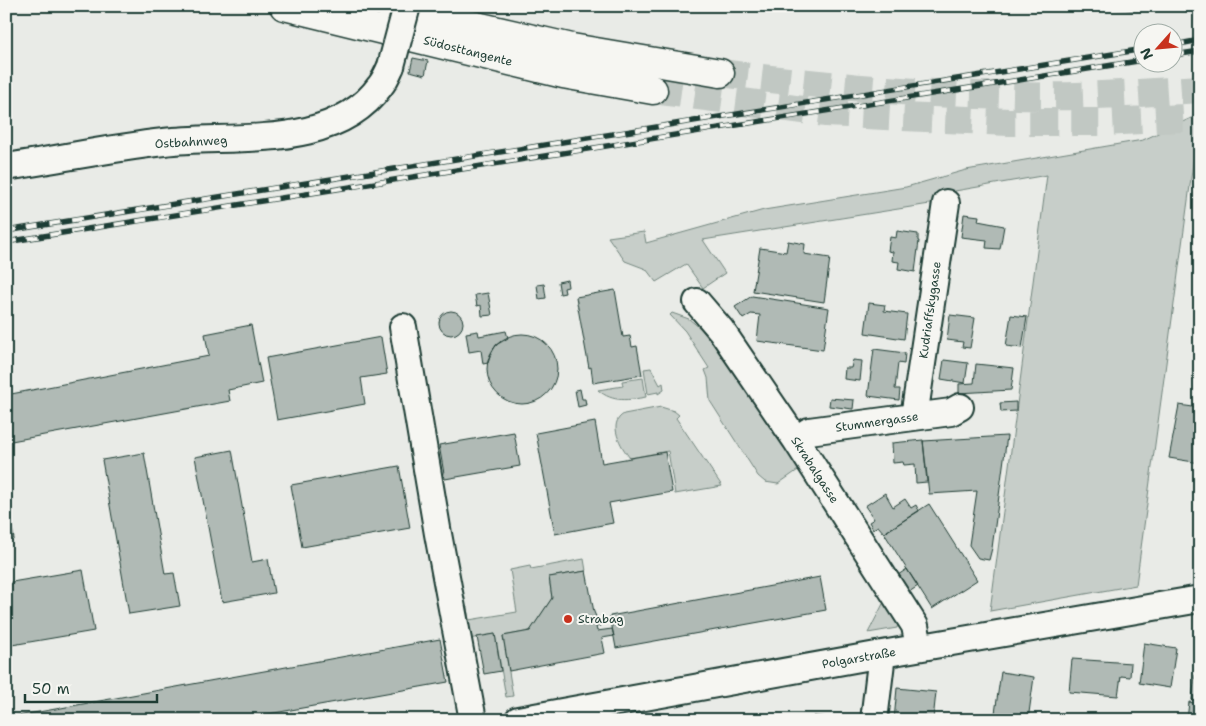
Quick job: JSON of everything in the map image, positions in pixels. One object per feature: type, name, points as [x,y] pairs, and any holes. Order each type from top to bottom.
[{"type":"highway","name":"Südosttangente","points":[[284,6],[563,74],[653,90]]},
{"type":"highway","name":"Südosttangente","points":[[390,6],[572,48],[720,73]]},
{"type":"street","name":"Ostbahnweg","points":[[6,167],[165,142],[247,139],[288,134],[319,127],[337,120],[368,100],[381,86],[391,66],[407,6]]},
{"type":"street","name":"Kudriaffskygasse","points":[[914,417],[946,203]]},
{"type":"street","name":"Skrabalgasse","points":[[697,302],[721,330],[796,440],[915,626],[919,647]]},
{"type":"street","points":[[403,327],[438,534],[473,720]]},
{"type":"street","name":"Stummergasse","points":[[796,440],[809,431],[951,412],[960,407]]},
{"type":"street","name":"Polgarstraße","points":[[518,720],[1200,598]]},
{"type":"street","points":[[874,720],[882,654]]},
{"type":"shaded area","points":[[1200,114],[1200,155],[1194,156],[1136,585],[990,611],[1047,175],[955,191],[953,203],[936,203],[703,240],[725,273],[703,288],[686,264],[656,282],[646,269],[625,261],[608,237],[644,232],[646,243],[764,210],[906,187],[966,170],[1143,140]]},
{"type":"shaded area","points":[[672,313],[689,319],[700,328],[729,364],[801,468],[778,484],[765,482],[758,476],[710,401],[708,378],[705,370],[709,368],[685,331],[670,315]]},
{"type":"shaded area","points":[[651,368],[660,385],[663,383],[664,390],[658,394],[658,392],[648,394],[644,369]]},
{"type":"shaded area","points":[[643,378],[646,397],[627,400],[615,399],[598,390],[623,386],[622,381]]},
{"type":"shaded area","points":[[661,407],[674,411],[679,415],[676,418],[722,486],[675,494],[668,451],[630,458],[617,435],[616,423],[619,418],[624,414]]},
{"type":"shaded area","points":[[584,559],[586,571],[549,577],[552,598],[530,631],[503,636],[513,696],[506,697],[495,634],[464,640],[458,609],[467,607],[469,620],[517,612],[510,570],[530,566],[531,569]]},
{"type":"shaded area","points":[[885,600],[898,623],[897,628],[868,633]]},
{"type":"building","points":[[413,58],[428,61],[425,75],[410,71]]},
{"type":"building","points":[[964,214],[979,216],[978,221],[1004,226],[1000,249],[986,248],[987,240],[961,237]]},
{"type":"building","points":[[897,231],[918,234],[919,241],[915,272],[898,269],[899,262],[892,261],[893,252],[888,251],[890,237],[896,238]]},
{"type":"building","points":[[788,241],[805,244],[804,254],[830,258],[824,302],[753,291],[760,248],[786,252]]},
{"type":"building","points":[[567,280],[568,287],[564,288],[565,293],[560,294],[558,282]]},
{"type":"building","points":[[544,284],[546,298],[539,299],[537,285]]},
{"type":"building","points":[[615,290],[623,337],[630,336],[632,347],[637,346],[642,375],[593,383],[576,297]]},
{"type":"building","points":[[488,293],[492,315],[482,316],[481,305],[477,306],[475,295]]},
{"type":"building","points":[[752,296],[829,308],[823,350],[757,341],[760,315],[751,314],[743,319],[735,307]]},
{"type":"building","points":[[869,303],[885,305],[884,311],[907,314],[904,339],[865,333]]},
{"type":"building","points":[[451,311],[456,312],[462,318],[462,328],[456,334],[451,335],[446,334],[440,328],[439,323],[440,318],[446,312]]},
{"type":"building","points":[[950,315],[975,318],[970,348],[962,347],[963,342],[947,340]]},
{"type":"building","points":[[1011,315],[1027,317],[1022,348],[1006,346]]},
{"type":"building","points":[[251,325],[262,383],[228,390],[230,401],[6,442],[6,395],[209,356],[205,334]]},
{"type":"building","points":[[478,331],[479,336],[506,331],[508,338],[496,345],[488,363],[483,364],[481,350],[469,352],[466,333]]},
{"type":"building","points":[[522,334],[541,340],[551,350],[557,369],[551,388],[541,398],[522,404],[503,398],[493,388],[487,369],[493,350],[503,340]]},
{"type":"building","points":[[381,337],[387,374],[361,378],[365,404],[277,420],[266,358]]},
{"type":"building","points":[[874,349],[905,353],[904,364],[898,363],[895,389],[900,389],[899,400],[868,396]]},
{"type":"building","points":[[853,360],[862,361],[860,381],[844,379],[845,368],[851,368]]},
{"type":"building","points":[[944,360],[968,363],[965,383],[941,379]]},
{"type":"building","points":[[976,364],[1014,368],[1011,390],[959,393],[959,384],[974,383]]},
{"type":"building","points":[[580,389],[582,399],[585,399],[586,405],[578,407],[575,390]]},
{"type":"building","points":[[830,398],[854,400],[853,409],[829,406]]},
{"type":"building","points":[[1016,402],[1016,411],[1001,412],[1000,403]]},
{"type":"building","points":[[1179,405],[1200,408],[1200,463],[1169,458]]},
{"type":"building","points":[[595,422],[602,463],[665,452],[672,492],[609,503],[613,523],[555,534],[536,433]]},
{"type":"building","points":[[514,432],[520,466],[445,479],[439,445]]},
{"type":"building","points":[[1007,436],[992,548],[989,560],[978,558],[969,545],[977,491],[929,494],[923,441]]},
{"type":"building","points":[[923,440],[927,482],[916,483],[915,464],[893,463],[892,443]]},
{"type":"building","points":[[232,450],[252,562],[268,559],[274,593],[222,602],[195,457]]},
{"type":"building","points":[[144,453],[165,574],[174,573],[180,606],[129,614],[102,460]]},
{"type":"building","points":[[399,466],[410,528],[302,547],[291,485]]},
{"type":"building","points":[[6,493],[14,539],[6,540]]},
{"type":"building","points":[[885,493],[893,507],[905,499],[911,508],[916,505],[919,511],[884,533],[878,526],[873,529],[869,522],[874,519],[865,506]]},
{"type":"building","points":[[929,504],[977,580],[932,609],[884,533]]},
{"type":"building","points":[[907,569],[918,586],[909,592],[898,575]]},
{"type":"building","points":[[83,570],[94,631],[6,646],[6,583]]},
{"type":"building","name":"Strabag","points":[[586,571],[594,612],[600,626],[596,627],[597,631],[612,629],[614,636],[602,638],[605,653],[509,671],[503,636],[530,631],[552,598],[549,577]]},
{"type":"building","points":[[820,577],[826,610],[616,648],[610,616]]},
{"type":"building","points":[[495,634],[501,671],[484,674],[477,637]]},
{"type":"building","points":[[440,639],[448,682],[235,720],[6,720],[6,718]]},
{"type":"building","points":[[1144,643],[1176,648],[1170,688],[1139,683]]},
{"type":"building","points":[[1072,659],[1131,663],[1130,677],[1121,676],[1118,696],[1069,692]]},
{"type":"building","points":[[1001,672],[1034,677],[1028,720],[994,720]]},
{"type":"building","points":[[1195,675],[1200,675],[1200,701],[1192,700]]},
{"type":"building","points":[[897,688],[936,692],[933,720],[894,720]]},
{"type":"building","points":[[1189,702],[1200,704],[1200,720],[1187,720]]},
{"type":"building","points":[[814,716],[844,720],[813,720]]},
{"type":"tunnel","points":[[720,73],[865,88],[974,95],[1082,96],[1200,89]]},
{"type":"tunnel","points":[[653,90],[826,113],[944,119],[1009,122],[1106,122],[1200,117]]},
{"type":"railway","points":[[1112,6],[1134,8],[1200,7]]},
{"type":"railway","points":[[1184,43],[1200,40]]},
{"type":"railway","points":[[6,231],[1134,51]]},
{"type":"railway","points":[[1184,53],[1200,51]]},
{"type":"railway","points":[[6,242],[1134,62]]},
{"type":"place","name":"Strabag","points":[[568,619]]}]
